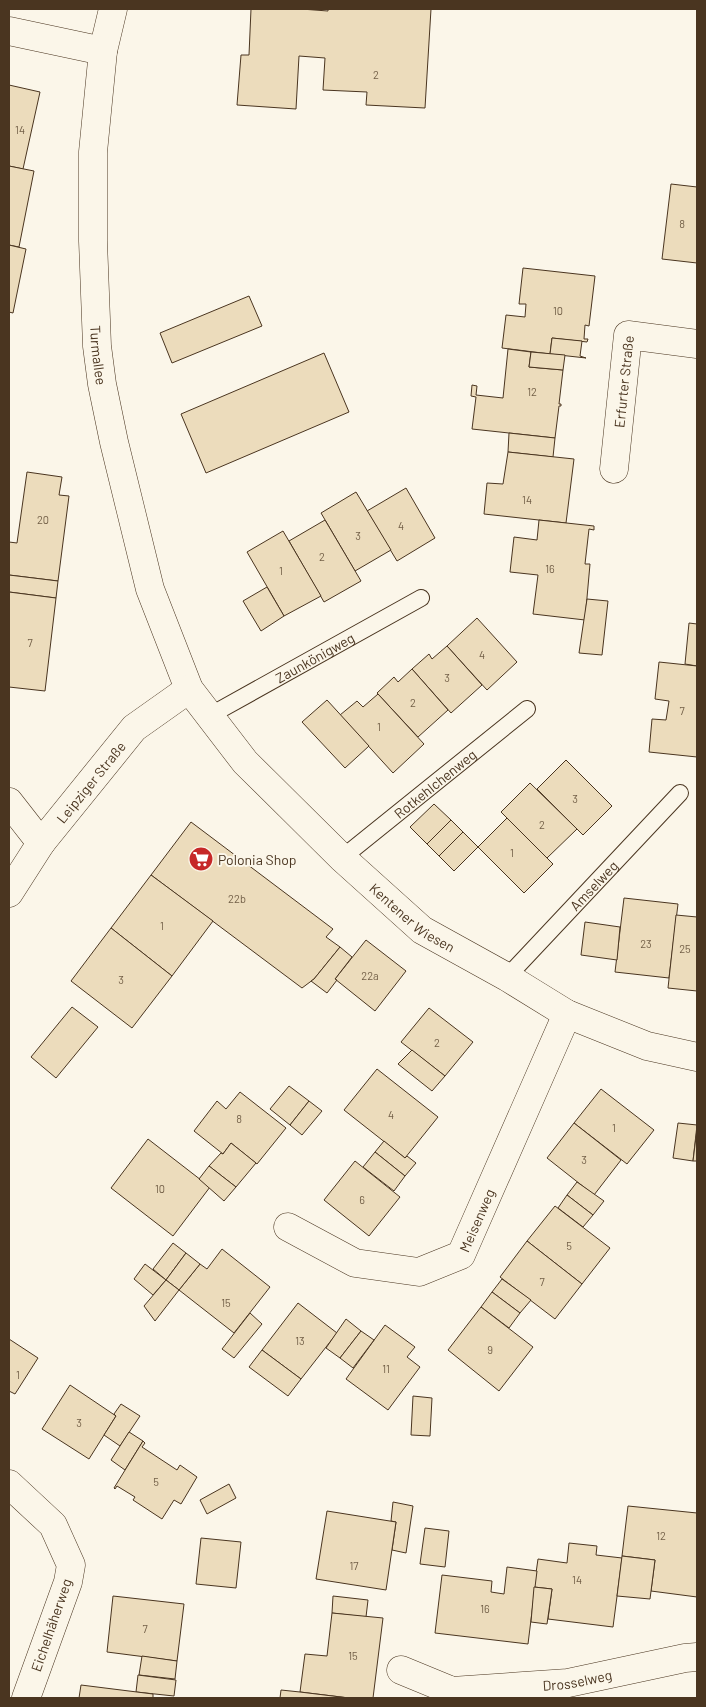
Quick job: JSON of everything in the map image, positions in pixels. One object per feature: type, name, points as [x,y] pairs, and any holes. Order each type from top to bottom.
[{"type":"street","name":"Turmallee","points":[[113,9],[103,51],[93,152],[93,241],[97,346],[102,384],[114,442],[150,589],[189,689]]},
{"type":"street","points":[[9,31],[103,51]]},
{"type":"street","name":"Erfurter Straße","points":[[614,469],[628,335],[697,344]]},
{"type":"street","name":"Kentener Wiesen","points":[[189,689],[245,762],[342,858],[422,930],[507,977],[567,1014],[647,1046],[697,1057]]},
{"type":"street","name":"Leipziger Straße","points":[[9,893],[41,843],[134,728],[189,689]]},
{"type":"street","points":[[9,802],[41,843]]},
{"type":"street","name":"Meisenweg","points":[[288,1227],[355,1263],[419,1272],[462,1255],[567,1014]]},
{"type":"street","name":"Eichelhäherweg","points":[[9,1484],[53,1524],[71,1565],[68,1582],[26,1698]]},
{"type":"street","name":"Drosselweg","points":[[401,1670],[452,1691],[568,1683],[697,1657]]},
{"type":"lane","name":"Zaunkönigweg","points":[[209,716],[422,598]]},
{"type":"lane","name":"Rotkehlchenweg","points":[[342,858],[527,709]]},
{"type":"lane","name":"Amselweg","points":[[507,977],[680,793]]},
{"type":"building","points":[[251,9],[328,11],[328,9],[431,9],[425,108],[366,105],[367,92],[323,90],[325,58],[299,56],[296,109],[237,105],[241,55],[249,55]]},
{"type":"building","points":[[9,85],[40,92],[23,169],[9,166]]},
{"type":"building","points":[[9,166],[34,171],[19,247],[9,245]]},
{"type":"building","points":[[671,184],[697,187],[697,263],[662,259]]},
{"type":"building","points":[[9,245],[26,249],[13,313],[9,312]]},
{"type":"building","points":[[523,268],[595,276],[589,326],[585,325],[584,339],[588,339],[587,342],[552,338],[550,354],[502,348],[506,315],[525,317],[526,304],[519,304]]},
{"type":"building","points":[[249,296],[262,326],[172,363],[160,333]]},
{"type":"building","points":[[552,338],[582,341],[580,356],[586,358],[550,354]]},
{"type":"building","points":[[508,349],[531,352],[529,367],[563,370],[559,404],[561,406],[559,406],[555,438],[472,429],[476,397],[471,396],[472,385],[477,386],[476,395],[503,398]]},
{"type":"building","points":[[531,352],[565,355],[563,370],[529,367]]},
{"type":"building","points":[[324,353],[349,412],[206,473],[181,414]]},
{"type":"building","points":[[509,433],[555,438],[553,457],[508,452]]},
{"type":"building","points":[[508,452],[574,459],[566,523],[484,514],[487,483],[503,484]]},
{"type":"building","points":[[27,472],[62,477],[59,495],[69,496],[58,581],[9,575],[9,542],[17,543]]},
{"type":"building","points":[[406,488],[435,538],[397,561],[367,511]]},
{"type":"building","points":[[356,492],[391,550],[355,571],[321,513]]},
{"type":"building","points":[[325,520],[361,581],[324,602],[289,541]]},
{"type":"building","points":[[539,520],[594,526],[594,530],[589,529],[585,564],[590,564],[585,620],[533,614],[538,575],[510,572],[514,537],[537,540]]},
{"type":"building","points":[[283,531],[321,596],[284,616],[247,552]]},
{"type":"building","points":[[9,575],[58,581],[56,598],[9,592]]},
{"type":"building","points":[[267,587],[284,616],[261,631],[243,601]]},
{"type":"building","points":[[9,592],[56,598],[45,691],[9,687]]},
{"type":"building","points":[[587,599],[608,601],[602,655],[579,653]]},
{"type":"building","points":[[477,618],[517,662],[487,690],[447,646]]},
{"type":"building","points":[[689,623],[697,624],[697,666],[685,664]]},
{"type":"building","points":[[447,646],[482,685],[451,713],[412,669],[429,654],[432,659]]},
{"type":"building","points":[[659,662],[697,666],[697,757],[649,752],[652,719],[666,720],[669,701],[655,699]]},
{"type":"building","points":[[412,669],[448,710],[418,737],[377,693],[394,677],[398,682]]},
{"type":"building","points":[[378,694],[424,744],[393,773],[340,715],[357,701],[363,707]]},
{"type":"building","points":[[327,700],[369,746],[345,768],[302,722]]},
{"type":"building","points":[[566,760],[612,806],[583,835],[537,789]]},
{"type":"building","points":[[530,783],[577,829],[547,858],[501,812]]},
{"type":"building","points":[[434,804],[451,820],[427,844],[410,827]]},
{"type":"building","points":[[507,818],[553,864],[524,893],[478,847]]},
{"type":"building","points":[[451,820],[463,832],[439,856],[427,844]]},
{"type":"building","points":[[191,822],[333,929],[326,937],[340,947],[314,979],[302,988],[151,875]]},
{"type":"building","points":[[463,832],[478,847],[454,871],[439,856]]},
{"type":"building","points":[[151,875],[213,921],[172,976],[111,928]]},
{"type":"building","points":[[624,898],[678,904],[669,978],[615,972]]},
{"type":"building","points":[[676,915],[697,917],[697,991],[668,988]]},
{"type":"building","points":[[585,922],[620,927],[617,960],[581,955]]},
{"type":"building","points":[[111,928],[172,976],[132,1028],[71,981]]},
{"type":"building","points":[[366,940],[406,971],[375,1011],[335,979]]},
{"type":"building","points":[[340,947],[352,957],[327,993],[311,981]]},
{"type":"building","points":[[72,1007],[98,1027],[56,1078],[31,1057]]},
{"type":"building","points":[[429,1008],[473,1042],[445,1076],[401,1042]]},
{"type":"building","points":[[412,1050],[445,1076],[432,1091],[398,1064]]},
{"type":"building","points":[[377,1069],[438,1117],[405,1158],[344,1110]]},
{"type":"building","points":[[289,1086],[309,1101],[290,1125],[270,1109]]},
{"type":"building","points":[[601,1089],[654,1130],[627,1164],[574,1123]]},
{"type":"building","points":[[240,1092],[286,1128],[257,1164],[231,1143],[223,1154],[194,1131],[217,1101],[226,1109]]},
{"type":"building","points":[[309,1101],[322,1111],[302,1135],[290,1125]]},
{"type":"building","points":[[574,1123],[621,1160],[594,1195],[547,1158]]},
{"type":"building","points":[[678,1123],[697,1125],[693,1161],[673,1158]]},
{"type":"building","points":[[697,1129],[697,1161],[693,1161]]},
{"type":"building","points":[[148,1139],[210,1187],[173,1236],[111,1188]]},
{"type":"building","points":[[384,1141],[405,1158],[407,1156],[416,1163],[405,1176],[375,1152]]},
{"type":"building","points":[[231,1143],[256,1163],[236,1187],[209,1166],[221,1153],[223,1154]]},
{"type":"building","points":[[375,1152],[405,1176],[394,1191],[363,1167]]},
{"type":"building","points":[[355,1161],[400,1197],[369,1236],[324,1200]]},
{"type":"building","points":[[209,1166],[236,1187],[224,1201],[199,1179]]},
{"type":"building","points":[[577,1182],[604,1201],[593,1215],[567,1195]]},
{"type":"building","points":[[567,1195],[593,1215],[583,1227],[558,1208]]},
{"type":"building","points":[[555,1206],[610,1248],[582,1284],[527,1241]]},
{"type":"building","points":[[527,1241],[582,1284],[555,1319],[500,1277]]},
{"type":"building","points":[[173,1243],[186,1253],[166,1280],[153,1269]]},
{"type":"building","points":[[222,1249],[270,1287],[234,1333],[179,1290],[200,1264],[207,1269]]},
{"type":"building","points":[[186,1253],[200,1264],[179,1290],[166,1280]]},
{"type":"building","points":[[145,1264],[166,1280],[153,1295],[134,1279]]},
{"type":"building","points":[[502,1279],[531,1300],[520,1313],[492,1292]]},
{"type":"building","points":[[166,1280],[179,1290],[155,1321],[144,1306]]},
{"type":"building","points":[[492,1292],[520,1313],[509,1328],[481,1307]]},
{"type":"building","points":[[298,1303],[337,1333],[301,1379],[262,1350]]},
{"type":"building","points":[[481,1307],[533,1347],[499,1391],[448,1350]]},
{"type":"building","points":[[250,1313],[262,1324],[234,1358],[222,1349]]},
{"type":"building","points":[[346,1319],[361,1331],[340,1358],[326,1348]]},
{"type":"building","points":[[385,1325],[415,1347],[407,1357],[420,1367],[388,1410],[346,1379]]},
{"type":"building","points":[[361,1331],[374,1340],[353,1368],[340,1358]]},
{"type":"building","points":[[9,1339],[38,1358],[15,1394],[9,1391]]},
{"type":"building","points":[[262,1350],[301,1379],[288,1396],[249,1367]]},
{"type":"building","points":[[70,1385],[116,1416],[89,1459],[42,1429]]},
{"type":"building","points":[[413,1396],[432,1398],[430,1436],[411,1435]]},
{"type":"building","points":[[121,1404],[140,1416],[120,1446],[104,1435]]},
{"type":"building","points":[[129,1432],[143,1441],[125,1470],[111,1460]]},
{"type":"building","points":[[143,1441],[145,1443],[142,1447],[177,1470],[180,1465],[197,1477],[181,1504],[174,1500],[162,1519],[133,1500],[135,1497],[117,1486],[114,1488]]},
{"type":"building","points":[[229,1484],[236,1498],[207,1514],[200,1500]]},
{"type":"building","points":[[393,1502],[413,1506],[406,1553],[392,1550],[396,1522],[391,1521]]},
{"type":"building","points":[[628,1506],[697,1513],[697,1597],[651,1591],[655,1560],[622,1556]]},
{"type":"building","points":[[327,1511],[396,1522],[386,1590],[316,1579]]},
{"type":"building","points":[[425,1528],[449,1531],[445,1567],[420,1564]]},
{"type":"building","points":[[201,1538],[241,1542],[236,1588],[196,1584]]},
{"type":"building","points":[[569,1543],[597,1546],[596,1555],[622,1558],[613,1627],[548,1619],[552,1589],[534,1587],[538,1559],[567,1563]]},
{"type":"building","points":[[622,1556],[655,1560],[650,1599],[617,1596]]},
{"type":"building","points":[[507,1567],[537,1571],[528,1644],[435,1633],[442,1575],[492,1581],[491,1592],[504,1594]]},
{"type":"building","points":[[534,1587],[552,1589],[547,1624],[531,1622]]},
{"type":"building","points":[[113,1596],[184,1604],[177,1661],[107,1652]]},
{"type":"building","points":[[333,1596],[368,1600],[366,1617],[332,1613]]},
{"type":"building","points":[[332,1613],[383,1618],[373,1698],[349,1698],[300,1692],[305,1654],[327,1656]]},
{"type":"building","points":[[142,1656],[177,1661],[175,1679],[139,1675]]},
{"type":"building","points":[[138,1675],[176,1680],[174,1696],[136,1692]]},
{"type":"building","points":[[81,1685],[153,1694],[153,1698],[79,1698]]},
{"type":"building","points":[[281,1690],[300,1692],[349,1698],[280,1698]]},
{"type":"place","name":"Polonia Shop","points":[[201,859]]}]
